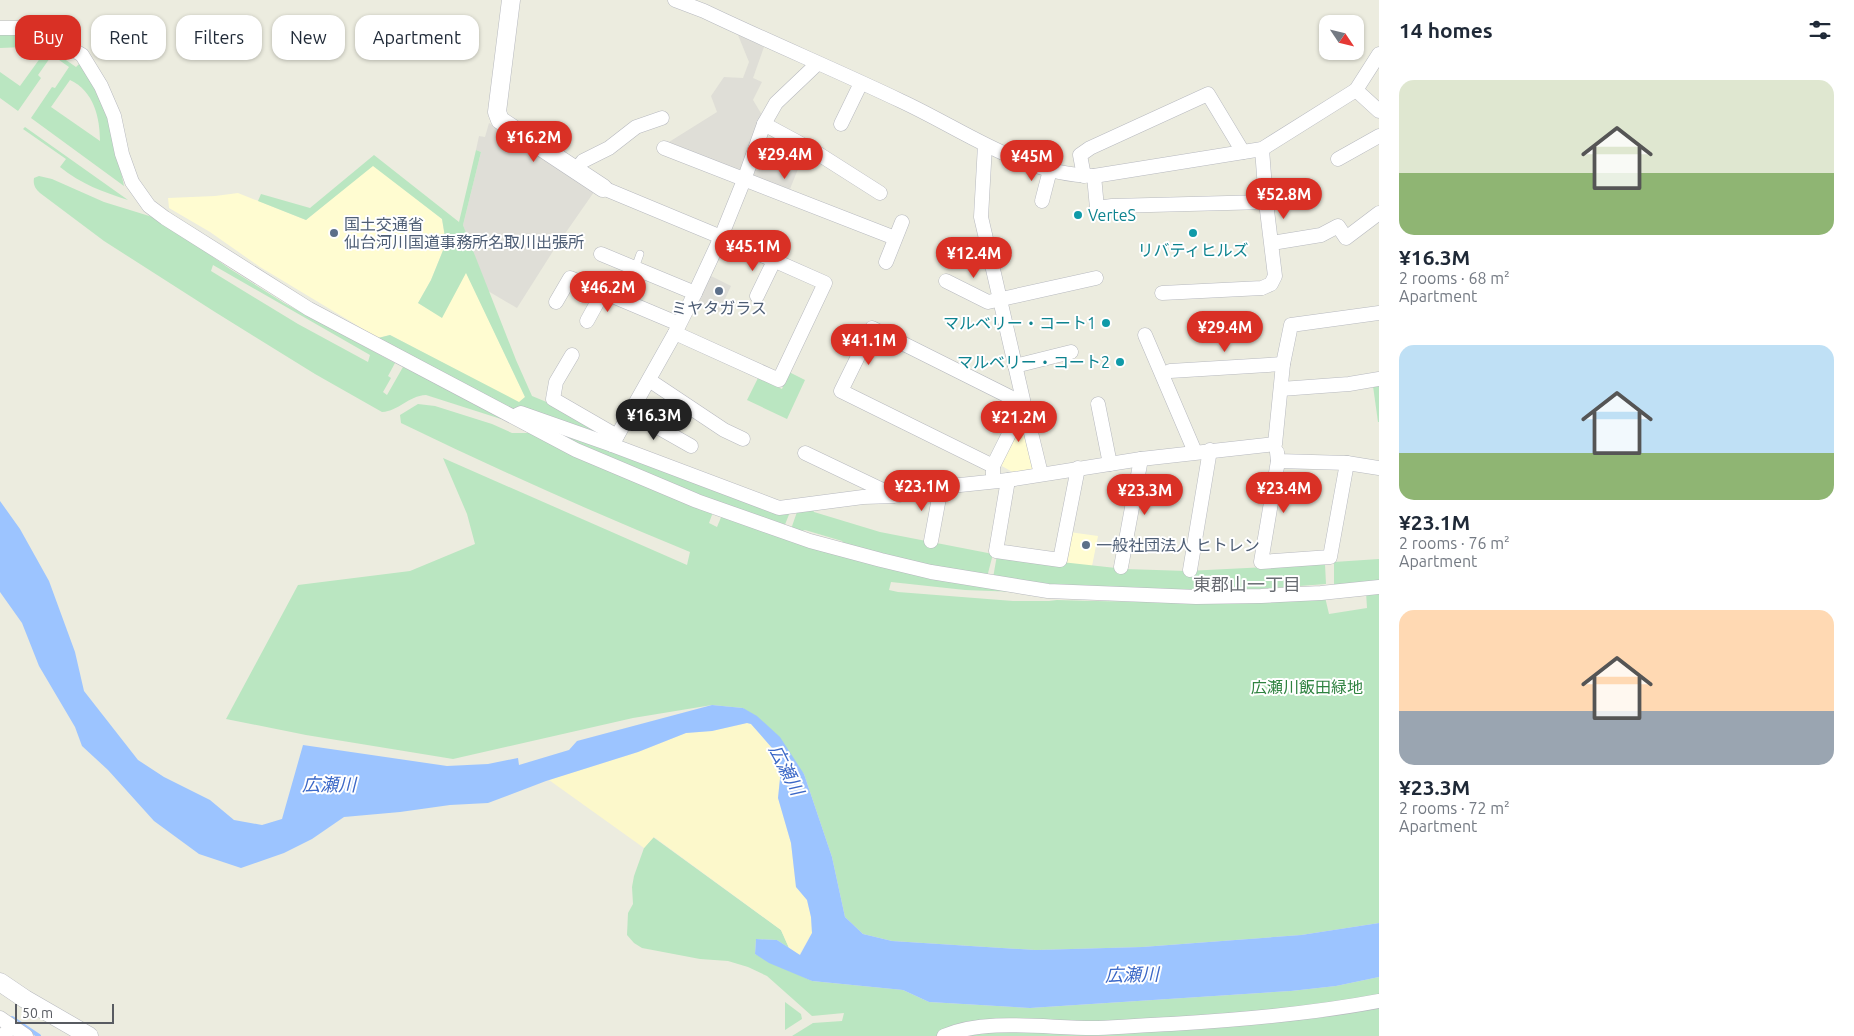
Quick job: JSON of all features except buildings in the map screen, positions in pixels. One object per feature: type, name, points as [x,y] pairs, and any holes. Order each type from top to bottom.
[{"type":"street","points":[[511,0],[497,112],[500,120],[603,188],[825,283],[779,380],[677,328],[570,278],[556,302]]},
{"type":"street","points":[[675,0],[704,11],[903,102],[1003,154],[1050,170],[1089,176],[1262,149],[1356,90],[1379,54]]},
{"type":"street","points":[[0,28],[18,28],[49,36],[82,55],[101,86],[114,116],[122,154],[132,182],[149,206],[309,309],[576,450],[697,501],[810,541],[881,560],[931,572],[1048,591],[1196,597],[1320,593],[1379,587]]},
{"type":"street","points":[[615,440],[695,293],[721,237],[764,124],[776,103],[817,64]]},
{"type":"street","points":[[841,124],[861,83]]},
{"type":"street","points":[[1356,90],[1379,111]]},
{"type":"street","points":[[1243,152],[1208,94],[1090,148],[1080,155],[1089,176],[1097,208],[1266,202]]},
{"type":"street","points":[[575,171],[583,161],[609,148],[636,127],[662,118]]},
{"type":"street","points":[[764,124],[814,151],[880,193]]},
{"type":"street","points":[[1338,159],[1379,136]]},
{"type":"street","points":[[985,145],[981,217],[999,300],[1042,474]]},
{"type":"street","points":[[664,148],[895,238]]},
{"type":"street","points":[[1162,293],[1267,286],[1270,284],[1275,276],[1262,149]]},
{"type":"street","points":[[1042,202],[1050,170]]},
{"type":"street","points":[[1272,243],[1321,234],[1338,226],[1346,238],[1379,213]]},
{"type":"street","points":[[886,262],[902,222]]},
{"type":"street","points":[[601,254],[695,293]]},
{"type":"street","points":[[757,296],[774,261]]},
{"type":"street","points":[[946,281],[988,302],[1096,278]]},
{"type":"street","points":[[587,321],[603,292]]},
{"type":"street","points":[[1347,464],[1330,557],[1261,562],[1278,461],[1275,444],[1280,389],[1291,325],[1379,314]]},
{"type":"street","points":[[993,466],[841,391],[872,328],[1024,404]]},
{"type":"street","points":[[1144,336],[1195,452]]},
{"type":"street","points":[[1015,366],[1071,352]]},
{"type":"street","points":[[572,355],[556,382],[553,399],[615,440]]},
{"type":"street","points":[[1170,371],[1283,364]]},
{"type":"street","points":[[1280,389],[1349,384],[1379,379]]},
{"type":"street","points":[[649,380],[724,430],[743,439]]},
{"type":"street","points":[[993,482],[993,466],[1024,404]]},
{"type":"street","points":[[1098,404],[1110,464]]},
{"type":"street","points":[[631,412],[691,446]]},
{"type":"street","points":[[516,418],[521,413],[615,440],[778,508],[894,496],[1141,459],[1275,444]]},
{"type":"street","points":[[1190,570],[1210,450]]},
{"type":"street","points":[[805,453],[894,496]]},
{"type":"street","points":[[1121,568],[1141,459]]},
{"type":"street","points":[[1278,461],[1347,464],[1379,468]]},
{"type":"street","points":[[1008,480],[996,551],[1060,560],[1078,468]]},
{"type":"street","points":[[931,541],[940,488]]},
{"type":"street","points":[[0,982],[89,1036]]},
{"type":"street","points":[[944,1036],[959,1029],[982,1026],[1098,1028],[1222,1021],[1316,1011],[1379,1001]]},
{"type":"street","points":[[0,1018],[7,1031],[26,1036]]},
{"type":"lane","points":[[635,268],[640,254]]},
{"type":"shaded area","points":[[738,35],[764,47],[753,78],[762,82],[753,100],[762,115],[740,171],[669,142],[717,112],[711,96],[724,77],[743,78],[749,62]]},
{"type":"shaded area","points":[[489,123],[594,192],[555,248],[517,308],[488,291],[463,225],[481,152],[476,150],[479,136],[485,137]]},
{"type":"shaded area","points":[[773,137],[804,154],[790,189],[753,177],[765,139]]},
{"type":"shaded area","points":[[373,165],[442,219],[446,243],[431,280],[418,303],[442,317],[466,272],[525,397],[519,403],[390,335],[378,338],[260,267],[210,232],[169,208],[168,198],[238,193],[306,220]]},
{"type":"shaded area","points":[[709,275],[731,286],[719,312],[697,301]]},
{"type":"shaded area","points":[[1021,419],[1034,471],[1016,474],[1000,465]]},
{"type":"shaded area","points":[[1069,532],[1098,536],[1092,566],[1063,563]]},
{"type":"green space","points":[[0,34],[15,34],[15,47],[0,48]]},
{"type":"green space","points":[[39,60],[48,60],[38,75],[41,78],[18,111],[0,98],[0,72],[20,86]]},
{"type":"green space","points":[[59,60],[66,60],[76,67],[79,64],[99,93],[110,121],[124,186],[31,118],[52,87],[55,88],[69,67]],"holes":[[[70,80],[85,91],[97,114],[100,141],[51,107]]]},
{"type":"green space","points":[[25,127],[128,200],[92,187],[68,173],[60,167],[66,159],[23,129]]},
{"type":"green space","points":[[476,150],[481,152],[463,225],[532,396],[549,403],[606,437],[525,410],[513,409],[378,338],[390,335],[519,402],[525,397],[466,273],[442,318],[418,303],[431,280],[446,243],[442,219],[373,166],[306,220],[258,201],[261,194],[310,208],[374,155],[459,222]]},
{"type":"green space","points":[[39,176],[52,179],[104,202],[159,219],[230,269],[284,303],[395,363],[388,376],[391,378],[383,392],[387,395],[403,367],[503,417],[501,419],[426,395],[414,398],[394,409],[382,412],[315,374],[104,241],[40,193],[35,186],[34,178]],"holes":[[[213,265],[370,355],[368,362],[298,324],[211,271]]]},
{"type":"green space","points":[[789,372],[805,380],[787,419],[747,400],[758,378],[782,389]]},
{"type":"green space","points":[[1379,385],[1379,422],[1378,422],[1373,386]]},
{"type":"green space","name":"広瀬川飯田緑地","points":[[418,404],[435,406],[492,424],[512,433],[531,433],[713,512],[709,523],[717,527],[722,515],[1019,592],[965,590],[891,582],[889,590],[898,592],[1013,601],[1191,602],[1325,597],[1329,614],[1367,608],[1366,592],[1379,591],[1379,923],[1301,935],[1142,947],[1036,950],[892,941],[863,934],[845,917],[832,857],[804,774],[743,708],[712,705],[633,718],[453,759],[306,735],[226,719],[298,585],[410,571],[475,544],[467,514],[443,458],[687,565],[690,552],[544,490],[401,423],[400,415]]},
{"type":"green space","points":[[527,420],[790,512],[784,527],[751,516],[622,465]]},
{"type":"green space","points":[[812,508],[814,512],[880,532],[993,554],[987,577],[941,569],[845,546],[842,541],[805,530],[798,532],[791,529],[797,512]]},
{"type":"green space","points":[[997,555],[1125,569],[1187,571],[1325,564],[1326,584],[1260,589],[1255,592],[1080,589],[993,578]]},
{"type":"green space","points":[[1379,559],[1379,582],[1334,586],[1334,562]]},
{"type":"green space","points":[[653,837],[781,930],[789,948],[777,940],[756,939],[755,954],[812,981],[903,990],[929,1002],[1030,1008],[1291,991],[1336,986],[1379,977],[1379,1036],[792,1036],[813,1023],[842,1021],[844,1013],[812,1016],[767,976],[748,967],[728,961],[700,959],[642,948],[627,935],[628,913],[633,904],[632,887],[634,876],[644,848]]},
{"type":"green space","points":[[785,1002],[801,1014],[802,1019],[785,1030]]},
{"type":"sand","points":[[747,723],[751,724],[772,748],[781,769],[778,798],[791,843],[796,887],[807,900],[811,917],[812,933],[799,955],[789,948],[781,930],[654,837],[644,848],[549,780],[638,752],[686,733],[712,731]]},
{"type":"water","name":"広瀬川","points":[[0,501],[20,529],[49,581],[75,652],[84,691],[138,760],[164,777],[210,800],[234,820],[262,825],[282,819],[303,745],[447,766],[488,764],[518,758],[519,765],[569,750],[577,741],[712,705],[743,708],[757,716],[780,737],[804,774],[832,857],[845,917],[863,934],[892,941],[1036,950],[1142,947],[1301,935],[1379,923],[1379,977],[1336,986],[1291,991],[1030,1008],[929,1002],[903,990],[812,981],[769,963],[755,954],[756,939],[777,940],[800,955],[812,933],[807,900],[796,887],[791,843],[778,798],[781,769],[772,748],[751,724],[747,723],[712,731],[686,733],[638,752],[546,781],[488,803],[450,805],[344,817],[312,839],[284,853],[241,868],[199,854],[154,821],[108,770],[82,746],[75,727],[39,666],[22,623],[0,592]]},
{"type":"waterway","points":[[12,1018],[39,1036]]},
{"type":"place","name":"VerteS","points":[[1078,215]]},
{"type":"place","name":"国土交通省 仙台河川国道事務所名取川出張所","points":[[334,233]]},
{"type":"place","name":"リバティヒルズ","points":[[1193,233]]},
{"type":"place","name":"ミヤタガラス","points":[[719,291]]},
{"type":"place","name":"マルベリー・コート1","points":[[1106,323]]},
{"type":"place","name":"マルベリー・コート2","points":[[1120,362]]},
{"type":"place","name":"一般社団法人 ヒトレン","points":[[1086,545]]},
{"type":"district","name":"東郡山一丁目","points":[[1247,585]]}]
